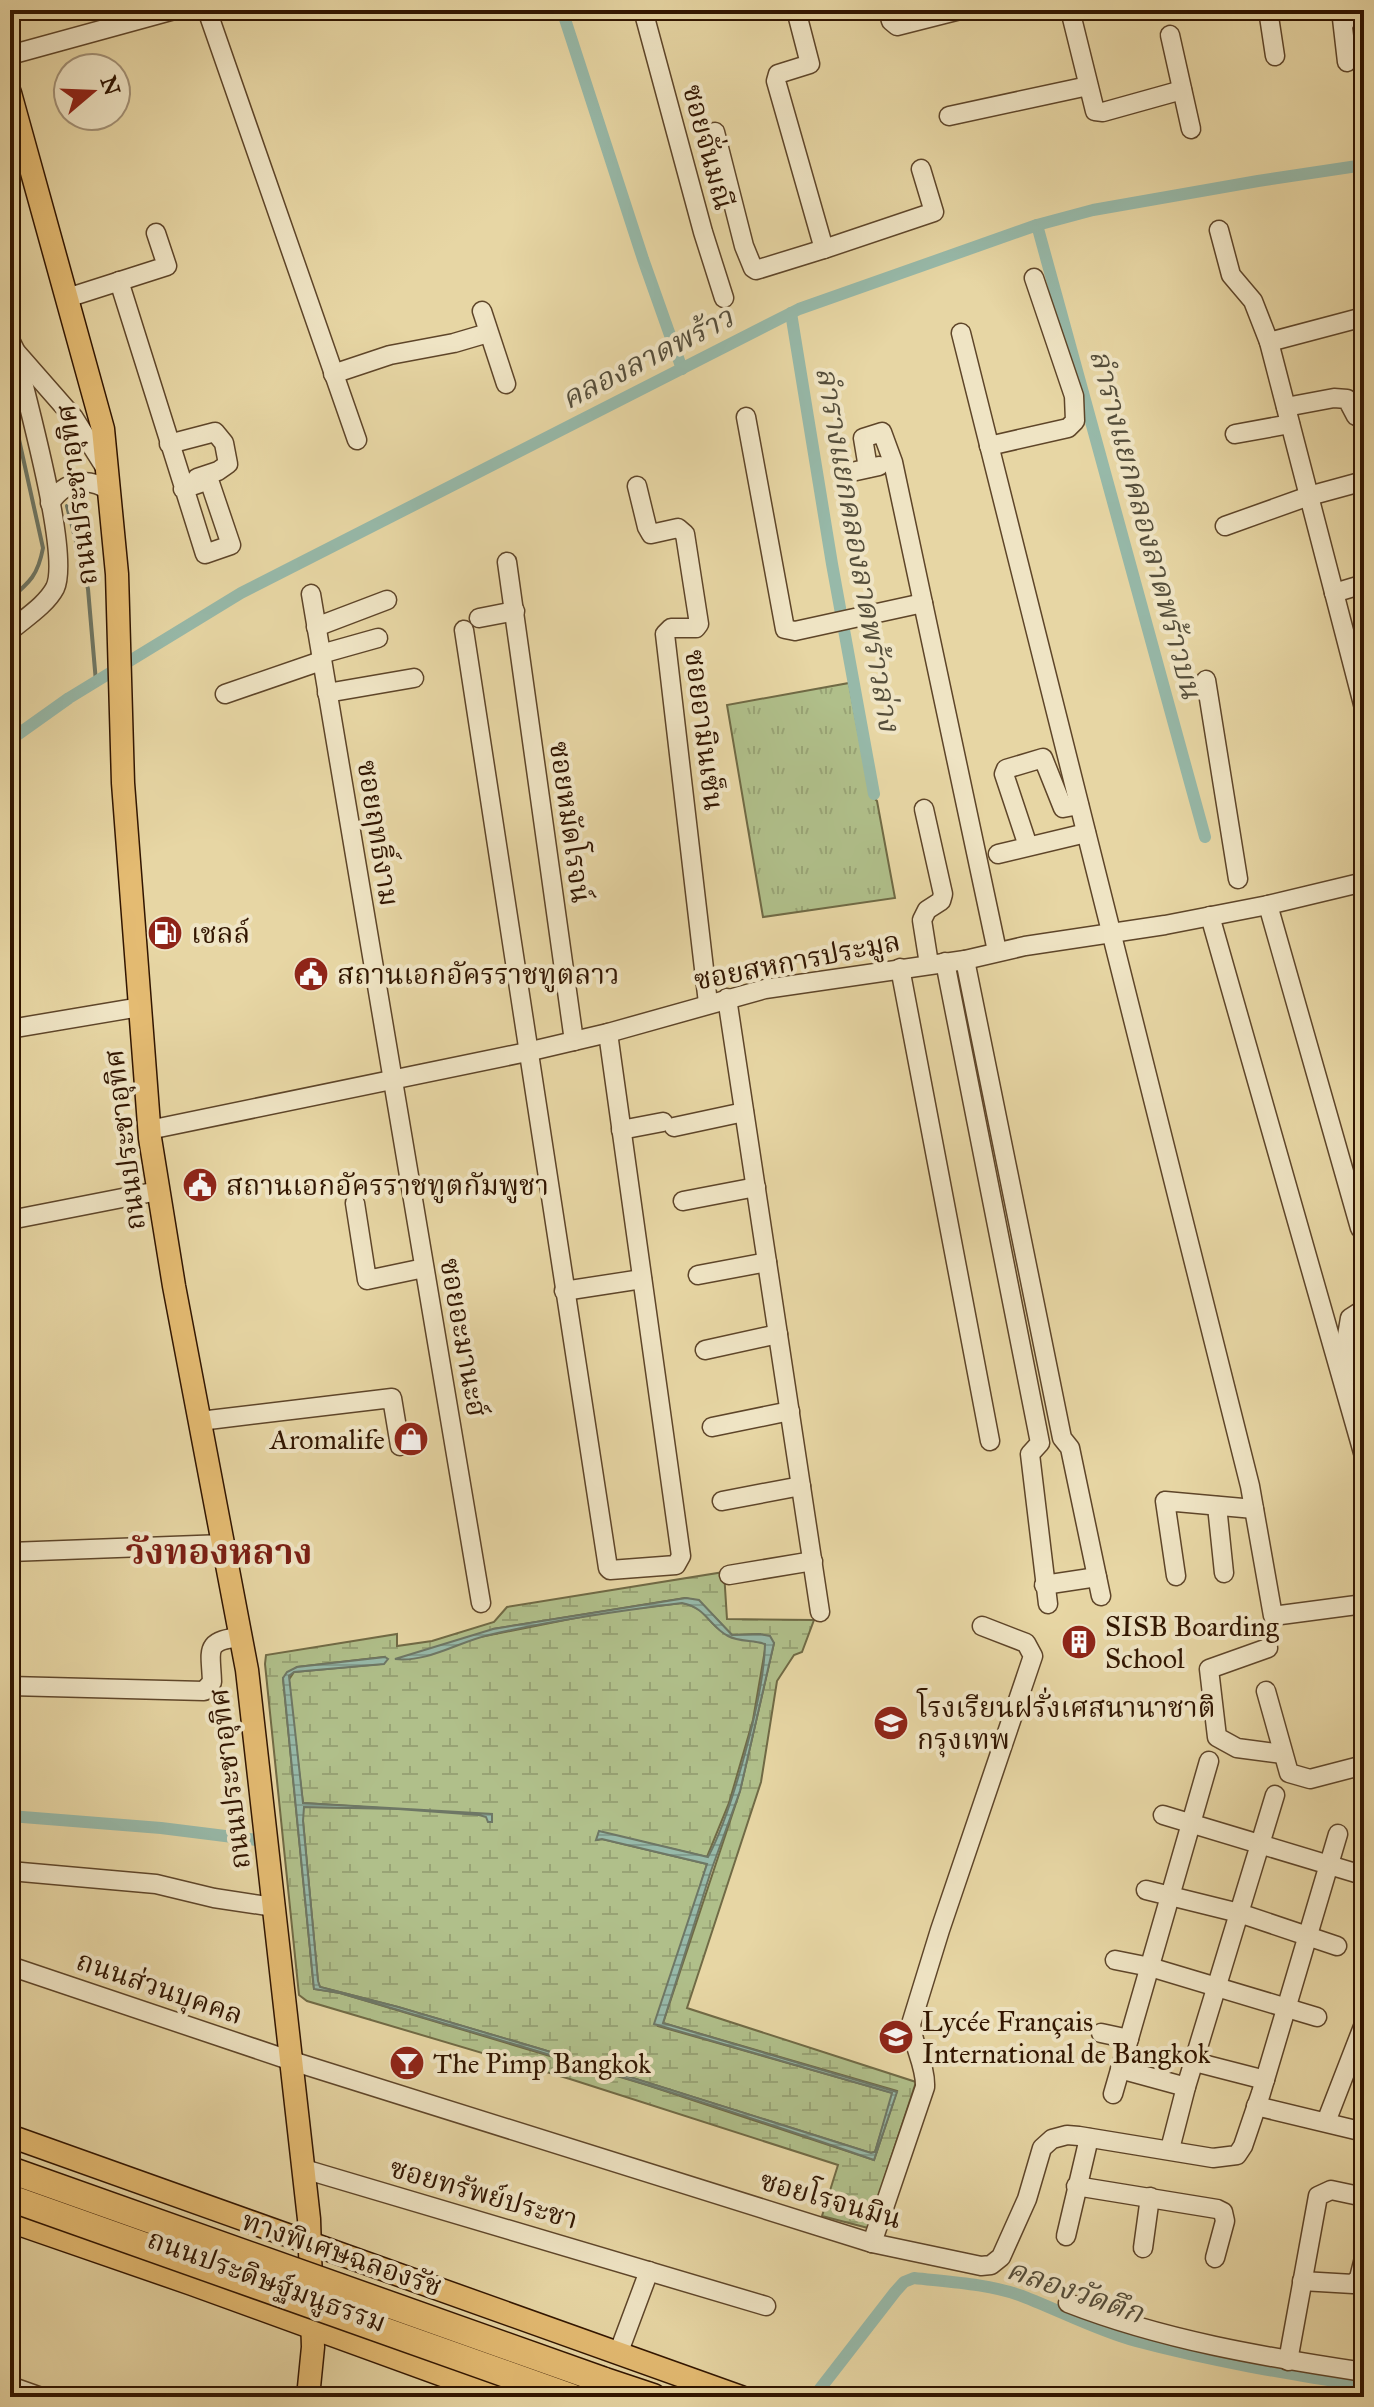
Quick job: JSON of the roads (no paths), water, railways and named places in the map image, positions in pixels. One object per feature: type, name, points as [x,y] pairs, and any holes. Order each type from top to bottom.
[{"type":"highway","name":"ทางพิเศษฉลองรัช","points":[[10,2170],[653,2397]]},
{"type":"highway","name":"ทางพิเศษฉลองรัช","points":[[10,2198],[571,2397]]},
{"type":"main road","name":"ถนนประชาอุทิศ","points":[[10,93],[103,429],[117,574],[122,761],[149,1130],[241,1637],[311,2243],[313,2328],[308,2397]]},
{"type":"main road","name":"ถนนประดิษฐ์มนูธรรม","points":[[10,2136],[741,2397]]},
{"type":"main road","points":[[192,2284],[210,2282],[230,2271],[238,2249],[216,2211]]},
{"type":"main road","name":"ถนนประดิษฐ์มนูธรรม","points":[[10,2221],[503,2397]]},
{"type":"main road","points":[[415,2367],[396,2348],[391,2339],[388,2319],[403,2299],[438,2289]]},
{"type":"street","points":[[10,55],[174,10]]},
{"type":"street","points":[[207,10],[357,440]]},
{"type":"street","name":"ซอยจั่นมณี","points":[[643,10],[724,298]]},
{"type":"street","points":[[796,10],[810,64],[778,74],[776,81],[824,249]]},
{"type":"street","points":[[888,10],[891,21],[901,26],[960,10]]},
{"type":"street","points":[[1070,10],[1093,107],[1100,113],[1182,90]]},
{"type":"street","points":[[1268,10],[1275,56]]},
{"type":"street","points":[[1341,10],[1357,17],[1364,29]]},
{"type":"street","points":[[1341,10],[1347,62]]},
{"type":"street","points":[[1170,35],[1191,129]]},
{"type":"street","points":[[949,116],[1088,86]]},
{"type":"street","points":[[715,132],[744,246],[756,270],[934,212],[921,169]]},
{"type":"street","points":[[1219,230],[1231,275],[1253,301],[1269,342],[1364,708]]},
{"type":"street","points":[[67,298],[167,266],[156,233]]},
{"type":"street","points":[[989,446],[1068,428],[1075,421],[1074,396],[1034,278]]},
{"type":"street","points":[[119,281],[169,444],[182,486],[228,464],[224,443],[215,432],[169,444]]},
{"type":"street","points":[[482,311],[506,384]]},
{"type":"street","points":[[1269,342],[1356,319]]},
{"type":"street","points":[[333,374],[390,355],[488,333]]},
{"type":"street","points":[[961,333],[1254,1509],[1273,1616],[1364,1604]]},
{"type":"street","points":[[12,345],[74,418],[109,481],[98,484],[78,482],[62,488],[50,503]]},
{"type":"street","points":[[10,631],[49,598],[56,586],[60,556],[12,345]]},
{"type":"street","points":[[1235,434],[1334,398],[1347,399],[1356,416]]},
{"type":"street","points":[[746,417],[784,626],[795,631],[923,603]]},
{"type":"street","points":[[868,468],[863,439],[883,433],[893,462],[997,951]]},
{"type":"street","points":[[847,473],[893,462]]},
{"type":"street","points":[[1225,526],[1309,496],[1364,481]]},
{"type":"street","name":"ซอยอามินเซ็น","points":[[637,486],[651,534],[678,528],[685,534],[699,624],[696,628],[671,628],[665,634],[708,1003]]},
{"type":"street","name":"ซอยหมัดโรจน์","points":[[507,562],[574,1041]]},
{"type":"street","points":[[1334,593],[1364,584]]},
{"type":"street","name":"ซอยฤทธิ์งาม","points":[[311,594],[392,1081]]},
{"type":"street","points":[[316,627],[387,600]]},
{"type":"street","points":[[479,618],[515,611]]},
{"type":"street","points":[[464,630],[608,1569],[676,1565],[681,1556],[608,1033]]},
{"type":"street","points":[[225,694],[378,638]]},
{"type":"street","points":[[327,693],[414,678]]},
{"type":"street","points":[[1206,680],[1238,879]]},
{"type":"street","points":[[1028,846],[1004,774],[1006,769],[1043,758],[1063,808],[1079,805]]},
{"type":"street","points":[[924,809],[943,894],[941,901],[927,910],[922,920],[937,963],[968,1028]]},
{"type":"street","points":[[998,854],[1086,833]]},
{"type":"street","name":"ซอยสหการประมูล","points":[[149,1130],[527,1052],[765,989],[965,960],[997,951],[1268,905],[1364,882]]},
{"type":"street","points":[[1268,905],[1360,1228]]},
{"type":"street","points":[[1210,916],[1364,1456]]},
{"type":"street","points":[[965,960],[968,1028],[987,1125],[1011,1294],[1040,1443]]},
{"type":"street","points":[[900,968],[990,1441]]},
{"type":"street","points":[[727,998],[820,1612]]},
{"type":"street","points":[[10,1029],[140,1007]]},
{"type":"street","name":"ซอยอะมานะฮ์","points":[[392,1081],[481,1603]]},
{"type":"street","points":[[621,1130],[744,1112]]},
{"type":"street","points":[[987,1125],[1030,1289],[1062,1438],[1070,1448],[1099,1587],[1044,1585]]},
{"type":"street","points":[[683,1201],[756,1187]]},
{"type":"street","points":[[10,1220],[158,1191]]},
{"type":"street","points":[[355,1203],[367,1280],[424,1268]]},
{"type":"street","points":[[698,1275],[767,1262]]},
{"type":"street","points":[[564,1291],[642,1279]]},
{"type":"street","points":[[1011,1294],[1030,1289]]},
{"type":"street","points":[[1364,1309],[1350,1318],[1347,1336],[1364,1392]]},
{"type":"street","points":[[705,1350],[778,1334]]},
{"type":"street","points":[[200,1421],[392,1398],[400,1446]]},
{"type":"street","points":[[712,1427],[790,1411]]},
{"type":"street","points":[[1048,1604],[1030,1454],[1040,1443],[1062,1438]]},
{"type":"street","points":[[722,1501],[801,1486]]},
{"type":"street","points":[[1176,1576],[1165,1501],[1254,1509]]},
{"type":"street","points":[[1217,1506],[1224,1573]]},
{"type":"street","points":[[10,1552],[224,1544]]},
{"type":"street","points":[[729,1575],[813,1561]]},
{"type":"street","points":[[872,2243],[925,2087],[926,2075],[912,2040],[911,2024],[1033,1656],[1026,1643],[982,1626]]},
{"type":"street","points":[[10,1686],[204,1691],[212,1682],[210,1652],[213,1644],[219,1639],[241,1637]]},
{"type":"street","points":[[1268,1648],[1209,1669],[1217,1737],[1237,1748],[1283,1754]]},
{"type":"street","points":[[1266,1691],[1289,1773],[1310,1779],[1364,1765]]},
{"type":"street","points":[[1113,2094],[1209,1761]]},
{"type":"street","points":[[1170,2149],[1275,1795]]},
{"type":"street","points":[[1163,1815],[1359,1874]]},
{"type":"street","points":[[1338,1834],[1256,2106],[1364,2132]]},
{"type":"street","points":[[10,1871],[156,1884],[214,1898],[274,1907]]},
{"type":"street","points":[[1146,1890],[1239,1913],[1337,1946]]},
{"type":"street","points":[[1115,1960],[1150,1967],[1317,2017]]},
{"type":"street","name":"ถนนส่วนบุคคล","points":[[10,1966],[292,2061]]},
{"type":"street","points":[[1326,2122],[1364,2024]]},
{"type":"street","points":[[1101,2033],[1129,2039]]},
{"type":"street","name":"ซอยโรจนมิน","points":[[292,2061],[872,2243],[981,2266],[991,2265],[1001,2257],[1027,2199],[1042,2148],[1052,2139],[1067,2135],[1213,2158],[1237,2155],[1256,2106]]},
{"type":"street","points":[[1195,2062],[1265,2080]]},
{"type":"street","points":[[1120,2069],[1186,2087]]},
{"type":"street","points":[[1066,2236],[1089,2138]]},
{"type":"street","name":"ซอยทรัพย์ประชา","points":[[304,2169],[766,2306]]},
{"type":"street","points":[[1076,2186],[1210,2207],[1223,2212],[1225,2221],[1215,2258]]},
{"type":"street","points":[[1288,2361],[1318,2196],[1331,2190],[1364,2197]]},
{"type":"street","points":[[1143,2248],[1150,2197]]},
{"type":"street","points":[[1302,2281],[1353,2284],[1359,2278],[1364,2258]]},
{"type":"street","points":[[618,2354],[649,2271]]},
{"type":"street","points":[[1068,2303],[1114,2321],[1217,2347],[1364,2372]]},
{"type":"street","points":[[10,2386],[41,2397]]},
{"type":"waterway","points":[[562,10],[682,369]]},
{"type":"waterway","name":"คลองลาดพร้าว","points":[[10,740],[69,698],[241,593],[799,309],[1037,225],[1093,210],[1364,165]]},
{"type":"waterway","name":"ลำรางแยกคลองลาดพร้าวบน","points":[[1037,225],[1205,837]]},
{"type":"waterway","name":"ลำรางแยกคลองลาดพร้าวล่าง","points":[[791,313],[874,794]]},
{"type":"waterway","points":[[10,399],[43,548],[32,577],[10,599]]},
{"type":"waterway","points":[[67,506],[88,589],[96,682]]},
{"type":"waterway","points":[[10,1816],[161,1828],[257,1840]]},
{"type":"waterway","name":"คลองวัดตึก","points":[[816,2394],[895,2292],[904,2282],[914,2278],[1009,2292],[1107,2331],[1164,2348],[1364,2386]]},
{"type":"place","name":"เชลล์","points":[[165,933]]},
{"type":"place","name":"สถานเอกอัครราชทูตลาว","points":[[311,974]]},
{"type":"place","name":"สถานเอกอัครราชทูตกัมพูชา","points":[[200,1185]]},
{"type":"place","name":"Aromalife","points":[[411,1439]]},
{"type":"place","name":"SISB Boarding School","points":[[1079,1642]]},
{"type":"place","name":"โรงเรียนฝรั่งเศสนานาชาติ กรุงเทพ","points":[[891,1723]]},
{"type":"place","name":"Lycée Français International de Bangkok","points":[[896,2037]]},
{"type":"place","name":"The Pimp Bangkok","points":[[407,2063]]},
{"type":"district","name":"วังทองหลาง","points":[[219,1551]]}]
